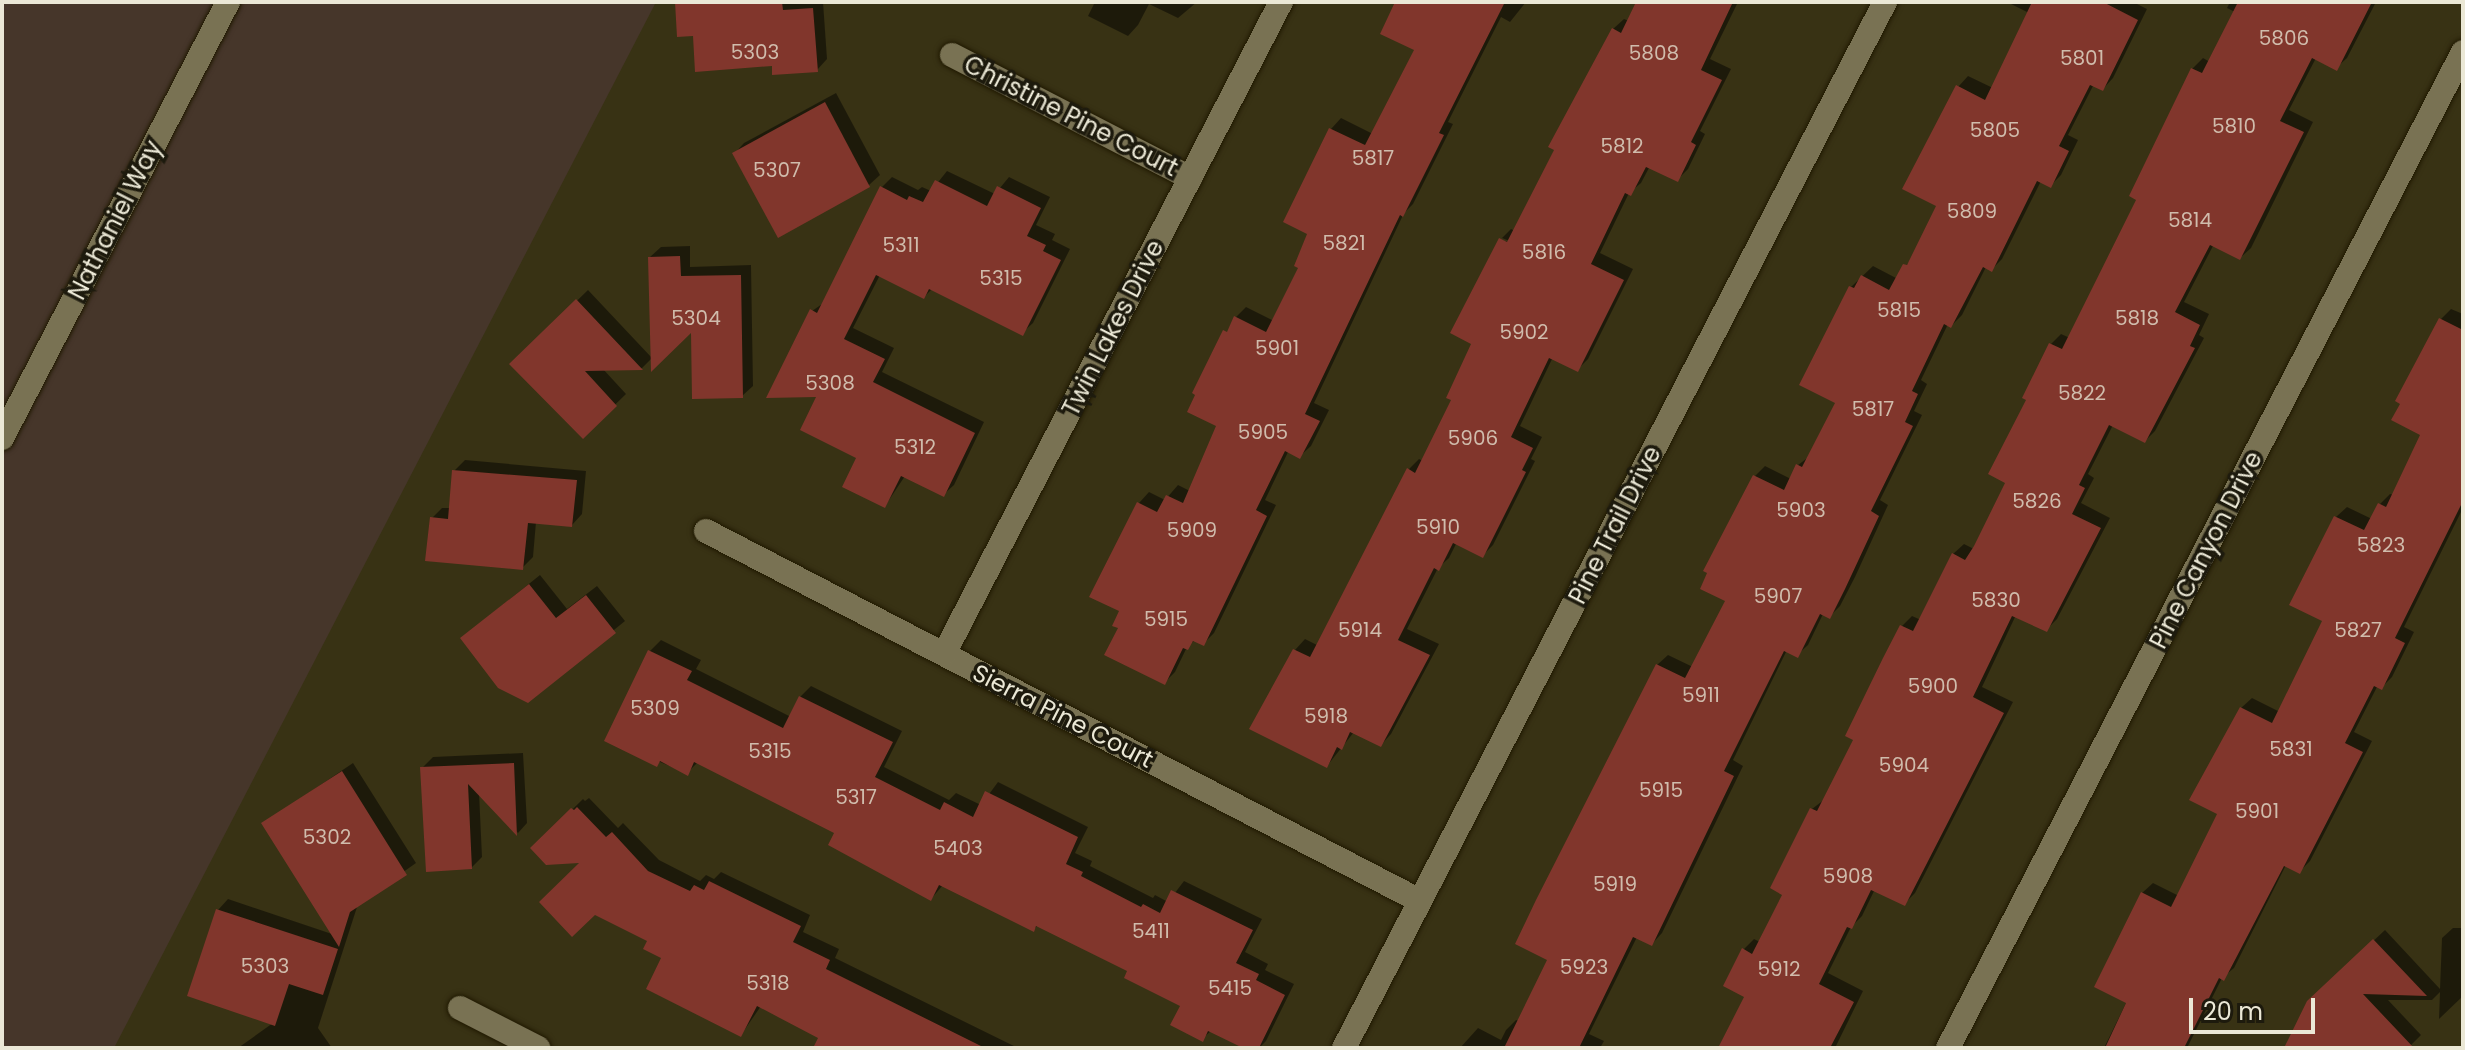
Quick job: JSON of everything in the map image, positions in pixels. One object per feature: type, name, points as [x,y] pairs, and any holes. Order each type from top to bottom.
[{"type":"street","name":"Nathaniel Way","points":[[2,438],[228,2]]},
{"type":"street","name":"Twin Lakes Drive","points":[[944,654],[1281,2]]},
{"type":"street","name":"Pine Trail Drive","points":[[1344,1048],[1885,2]]},
{"type":"street","name":"Pine Canyon Drive","points":[[1948,1048],[2463,52]]},
{"type":"street","name":"Christine Pine Court","points":[[952,55],[1190,178]]},
{"type":"street","name":"Sierra Pine Court","points":[[706,531],[1420,901]]},
{"type":"street","points":[[460,1008],[538,1048]]},
{"type":"shaded area","points":[[2,2],[656,2],[114,1048],[2,1048]]},
{"type":"building","points":[[675,2],[782,2],[783,10],[813,8],[818,72],[772,75],[772,66],[695,72],[693,36],[677,37]]},
{"type":"building","points":[[1395,2],[1505,2],[1439,133],[1444,135],[1403,217],[1400,215],[1305,414],[1320,421],[1300,459],[1285,451],[1256,510],[1267,516],[1204,646],[1193,641],[1188,650],[1183,648],[1165,685],[1104,655],[1118,628],[1112,626],[1119,611],[1089,597],[1137,502],[1157,512],[1166,495],[1183,503],[1216,426],[1187,412],[1195,395],[1192,393],[1223,330],[1227,332],[1234,316],[1266,332],[1298,268],[1294,266],[1307,234],[1283,222],[1329,128],[1365,145],[1414,50],[1380,34]]},
{"type":"building","points":[[1636,2],[1733,2],[1701,70],[1722,80],[1691,142],[1696,145],[1678,182],[1646,167],[1631,196],[1625,193],[1591,264],[1624,280],[1578,372],[1549,358],[1511,437],[1533,448],[1522,470],[1526,472],[1483,558],[1453,543],[1439,571],[1434,568],[1398,640],[1430,655],[1381,747],[1350,732],[1342,750],[1337,747],[1327,768],[1249,729],[1293,649],[1310,657],[1407,468],[1415,473],[1451,400],[1446,398],[1471,344],[1450,333],[1499,238],[1507,242],[1554,150],[1548,147],[1612,28],[1621,33]]},
{"type":"building","points":[[2032,2],[2103,2],[2138,20],[2103,91],[2090,85],[2059,146],[2069,151],[2051,188],[2037,181],[1992,272],[1983,267],[1951,328],[1944,324],[1912,391],[1918,394],[1905,422],[1913,426],[1871,511],[1879,516],[1845,589],[1830,619],[1820,614],[1798,658],[1784,651],[1724,771],[1734,776],[1652,946],[1633,937],[1579,1048],[1504,1048],[1547,960],[1515,944],[1536,900],[1656,664],[1685,678],[1725,601],[1700,589],[1707,573],[1703,571],[1753,475],[1784,490],[1796,464],[1802,467],[1835,403],[1799,385],[1849,286],[1854,288],[1861,275],[1889,290],[1903,264],[1907,265],[1936,206],[1902,189],[1956,85],[1985,100]]},
{"type":"building","points":[[2238,2],[2372,2],[2337,71],[2312,58],[2280,121],[2304,132],[2240,260],[2210,245],[2175,312],[2200,325],[2190,346],[2195,348],[2145,443],[2109,425],[2079,485],[2085,488],[2072,514],[2101,528],[2047,632],[2012,616],[1973,697],[2004,713],[1905,906],[1871,890],[1852,929],[1847,927],[1819,984],[1854,1002],[1830,1048],[1718,1048],[1744,997],[1723,986],[1742,948],[1752,954],[1782,895],[1770,888],[1810,808],[1817,811],[1853,740],[1845,736],[1883,658],[1900,625],[1913,631],[1952,553],[1965,560],[1974,546],[2005,483],[1988,474],[2026,400],[2022,398],[2049,343],[2062,349],[2136,200],[2129,196],[2191,68],[2202,73]]},
{"type":"building","points":[[825,102],[870,187],[778,238],[732,153]]},
{"type":"building","points":[[935,180],[987,206],[997,186],[1041,208],[1027,236],[1046,245],[1043,251],[1061,260],[1023,336],[929,289],[924,299],[876,275],[844,339],[885,359],[873,382],[975,433],[944,497],[901,476],[885,508],[842,487],[856,458],[800,430],[816,397],[766,398],[810,309],[817,313],[880,186],[907,200],[909,196],[923,202]]},
{"type":"building","points":[[680,256],[681,276],[741,275],[743,398],[692,399],[691,333],[651,372],[648,257]]},
{"type":"building","points":[[576,299],[643,370],[585,371],[617,406],[583,439],[509,364]]},
{"type":"building","points":[[2439,318],[2463,330],[2463,501],[2395,638],[2405,643],[2382,690],[2374,686],[2345,743],[2363,752],[2300,874],[2284,866],[2224,981],[2219,978],[2184,1048],[2105,1048],[2126,1003],[2094,987],[2141,892],[2171,907],[2217,814],[2189,800],[2240,707],[2272,723],[2322,621],[2289,605],[2334,516],[2364,530],[2378,503],[2386,507],[2420,435],[2391,420],[2400,404],[2395,401]]},
{"type":"building","points":[[452,470],[577,480],[572,527],[528,523],[523,570],[425,561],[430,517],[448,519]]},
{"type":"building","points":[[529,584],[556,618],[586,595],[616,633],[528,703],[498,688],[460,638]]},
{"type":"building","points":[[648,650],[692,671],[687,680],[783,728],[799,696],[893,742],[875,777],[940,810],[944,802],[973,817],[985,791],[1078,837],[1066,864],[1083,872],[1081,876],[1141,907],[1143,904],[1160,913],[1171,890],[1253,930],[1236,963],[1259,974],[1256,980],[1285,995],[1259,1048],[1243,1048],[1208,1031],[1203,1042],[1170,1025],[1180,1006],[1124,978],[1127,971],[1036,926],[1034,932],[939,885],[931,901],[828,845],[834,833],[694,762],[688,776],[660,761],[657,767],[604,741]]},
{"type":"building","points":[[514,763],[517,836],[468,784],[472,869],[426,872],[420,767]]},
{"type":"building","points":[[342,771],[407,875],[350,912],[339,947],[261,823]]},
{"type":"building","points":[[577,807],[606,837],[612,832],[648,871],[690,891],[694,885],[704,890],[709,881],[801,926],[793,942],[830,960],[826,969],[985,1048],[813,1048],[818,1038],[757,1006],[741,1037],[646,989],[661,958],[643,949],[647,941],[595,915],[572,937],[539,902],[579,863],[546,865],[530,848],[571,808],[574,810]]},
{"type":"building","points":[[216,909],[338,949],[323,995],[289,984],[275,1026],[187,996]]},
{"type":"building","points":[[2373,939],[2427,996],[2363,994],[2414,1048],[2284,1048],[2307,1001]]}]
